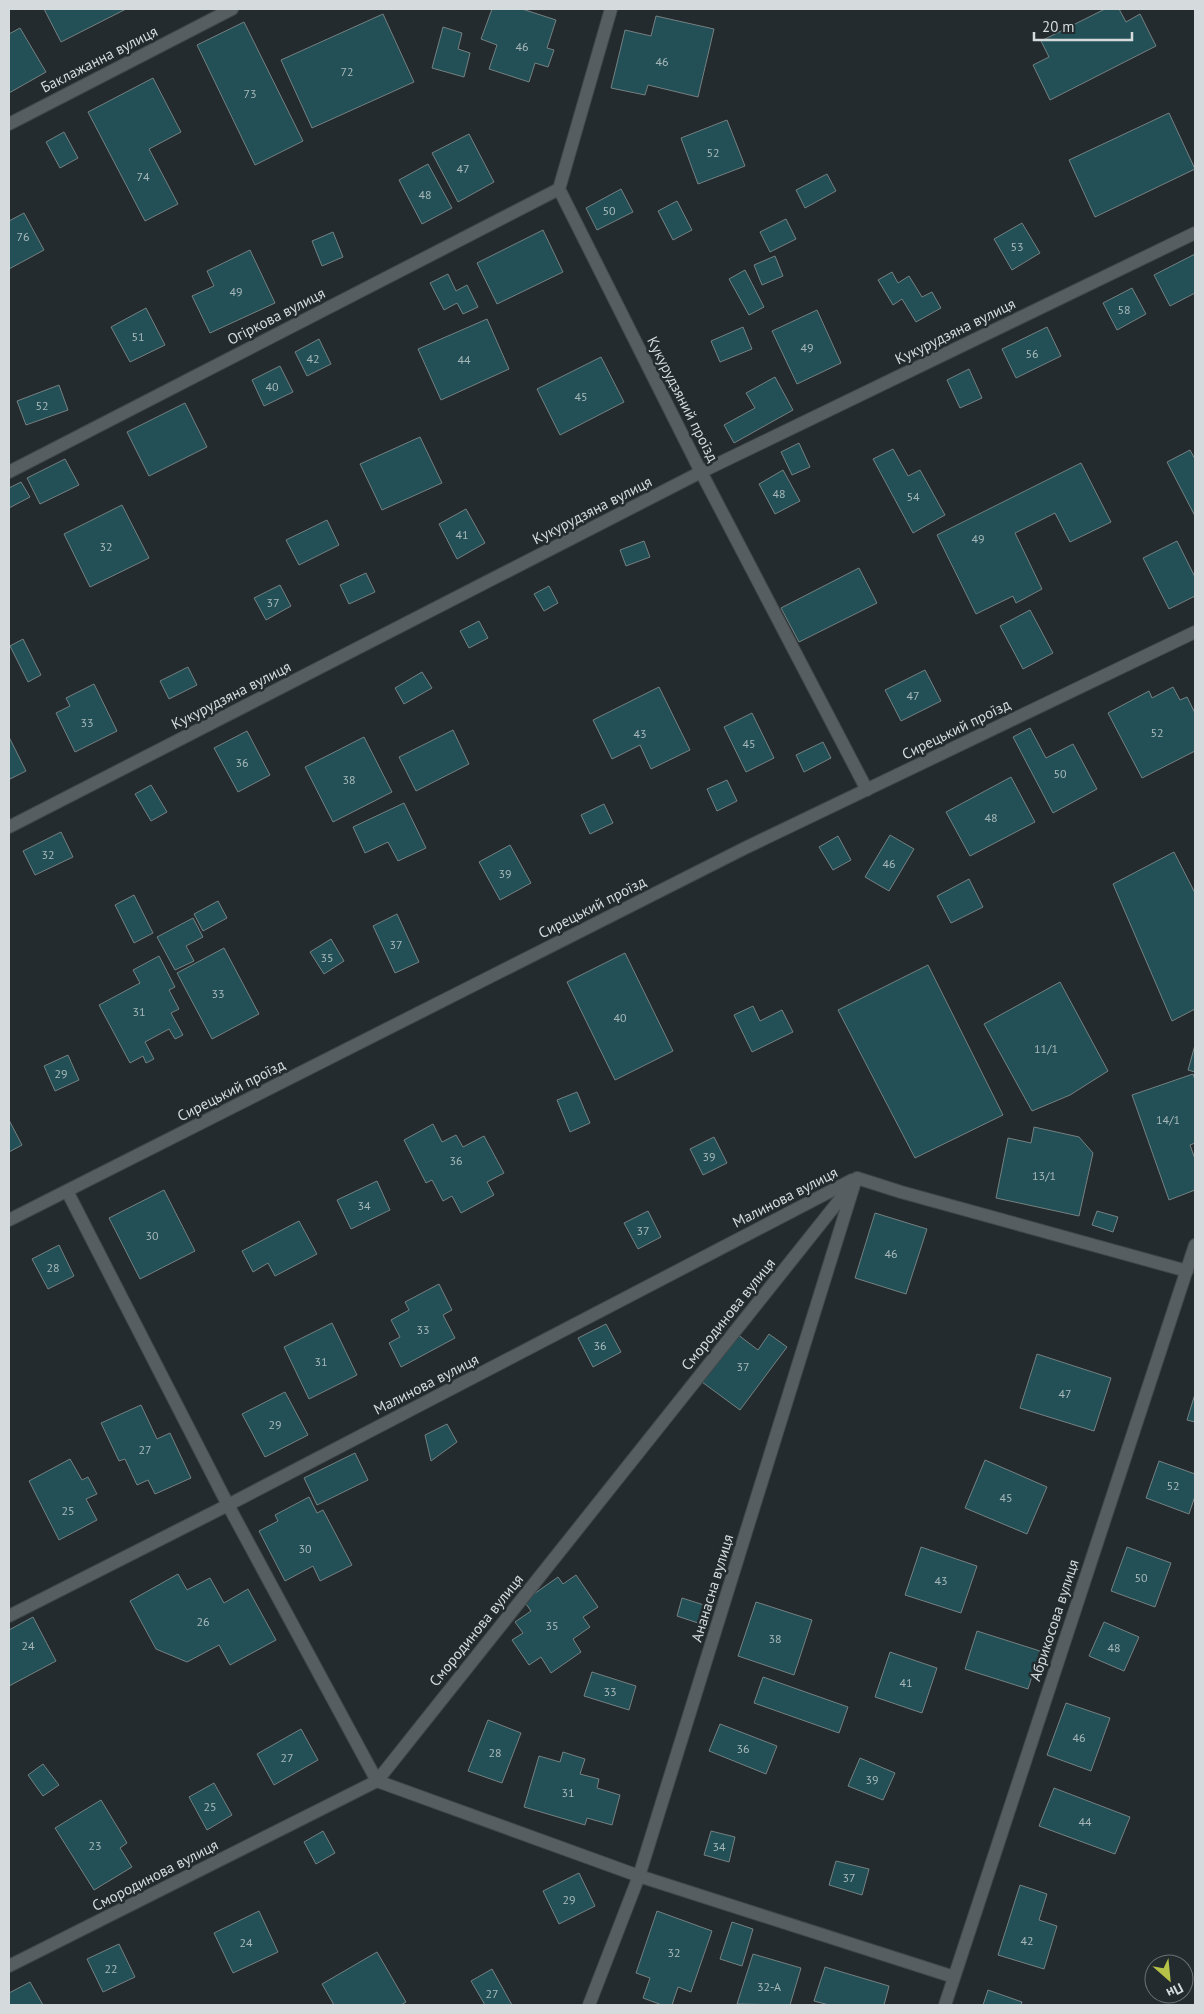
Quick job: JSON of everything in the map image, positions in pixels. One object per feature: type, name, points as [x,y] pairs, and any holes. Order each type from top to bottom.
[{"type":"street","name":"Баклажанна вулиця","points":[[9,124],[232,9]]},
{"type":"street","points":[[559,189],[612,9]]},
{"type":"street","name":"Кукурудзяний проїзд","points":[[559,189],[701,472],[867,790]]},
{"type":"street","name":"Огіркова вулиця","points":[[9,472],[559,189]]},
{"type":"street","name":"Кукурудзяна вулиця","points":[[9,827],[701,472],[1195,232]]},
{"type":"street","name":"Сирецький проїзд","points":[[9,1220],[736,853],[1195,632]]},
{"type":"street","points":[[857,1178],[1186,1272]]},
{"type":"street","name":"Малинова вулиця","points":[[9,1616],[228,1505],[857,1178]]},
{"type":"street","name":"Смородинова вулиця","points":[[9,1966],[377,1781],[857,1178]]},
{"type":"street","name":"Ананасна вулиця","points":[[589,2005],[639,1876],[857,1178]]},
{"type":"street","points":[[67,1191],[228,1505],[377,1781],[639,1876],[954,1977]]},
{"type":"street","name":"Абрикосова вулиця","points":[[945,2005],[1195,1245]]},
{"type":"building","points":[[44,9],[126,9],[61,42]]},
{"type":"building","points":[[492,9],[522,9],[556,20],[547,48],[554,50],[548,67],[535,63],[529,82],[489,69],[497,45],[481,39]]},
{"type":"building","points":[[1105,9],[1119,9],[1126,22],[1140,14],[1156,46],[1050,100],[1033,65],[1049,57],[1041,41]]},
{"type":"building","points":[[383,14],[414,82],[312,128],[281,60]]},
{"type":"building","points":[[656,16],[714,29],[698,97],[648,85],[645,95],[611,88],[625,30],[651,36]]},
{"type":"building","points":[[244,22],[303,141],[255,165],[197,45]]},
{"type":"building","points":[[443,27],[462,33],[458,49],[470,53],[464,77],[432,68]]},
{"type":"building","points":[[20,28],[46,72],[9,93],[9,34]]},
{"type":"building","points":[[153,78],[181,132],[149,149],[178,204],[145,221],[88,112]]},
{"type":"building","points":[[1169,113],[1195,169],[1095,217],[1069,160]]},
{"type":"building","points":[[727,120],[745,166],[698,184],[681,138]]},
{"type":"building","points":[[64,132],[78,158],[60,168],[46,142]]},
{"type":"building","points":[[469,134],[494,182],[458,202],[432,153]]},
{"type":"building","points":[[428,164],[452,208],[422,224],[399,180]]},
{"type":"building","points":[[827,174],[836,191],[805,208],[796,190]]},
{"type":"building","points":[[621,189],[633,212],[597,230],[586,208]]},
{"type":"building","points":[[677,201],[692,230],[673,240],[658,211]]},
{"type":"building","points":[[24,213],[44,250],[9,269],[9,221]]},
{"type":"building","points":[[786,219],[796,239],[770,252],[760,232]]},
{"type":"building","points":[[1022,223],[1040,253],[1012,270],[994,239]]},
{"type":"building","points":[[543,230],[563,272],[497,304],[477,263]]},
{"type":"building","points":[[333,232],[343,257],[322,266],[312,241]]},
{"type":"building","points":[[250,250],[275,303],[210,333],[192,296],[214,286],[207,271]]},
{"type":"building","points":[[1195,254],[1195,293],[1170,306],[1154,275]]},
{"type":"building","points":[[775,256],[783,276],[762,285],[754,265]]},
{"type":"building","points":[[745,270],[764,307],[749,315],[729,279]]},
{"type":"building","points":[[892,272],[898,283],[909,276],[922,297],[932,292],[941,308],[916,322],[902,299],[893,305],[878,280]]},
{"type":"building","points":[[448,274],[456,291],[467,285],[478,307],[463,314],[457,303],[444,310],[430,283]]},
{"type":"building","points":[[1132,288],[1146,314],[1117,330],[1103,303]]},
{"type":"building","points":[[146,308],[165,345],[130,362],[111,327]]},
{"type":"building","points":[[817,310],[841,363],[797,384],[772,331]]},
{"type":"building","points":[[487,319],[509,369],[441,400],[418,349]]},
{"type":"building","points":[[743,327],[752,349],[720,362],[711,341]]},
{"type":"building","points":[[1047,327],[1061,356],[1016,378],[1002,349]]},
{"type":"building","points":[[319,339],[331,364],[307,376],[295,352]]},
{"type":"building","points":[[601,357],[624,402],[560,435],[537,389]]},
{"type":"building","points":[[280,366],[293,392],[264,406],[252,380]]},
{"type":"building","points":[[969,369],[982,398],[960,408],[947,380]]},
{"type":"building","points":[[775,377],[793,410],[734,443],[724,425],[755,408],[746,393]]},
{"type":"building","points":[[59,385],[68,410],[26,425],[17,401]]},
{"type":"building","points":[[185,403],[207,447],[149,476],[127,432]]},
{"type":"building","points":[[420,437],[442,483],[382,510],[360,464]]},
{"type":"building","points":[[799,443],[810,467],[792,475],[781,452]]},
{"type":"building","points":[[893,449],[908,476],[920,470],[945,515],[913,533],[873,459]]},
{"type":"building","points":[[1190,450],[1195,459],[1195,516],[1167,462]]},
{"type":"building","points":[[65,459],[79,485],[40,504],[27,478]]},
{"type":"building","points":[[1081,463],[1111,522],[1070,542],[1055,513],[1015,533],[1042,589],[1016,603],[1013,596],[976,614],[937,535]]},
{"type":"building","points":[[783,470],[800,501],[775,514],[759,484]]},
{"type":"building","points":[[21,482],[30,497],[9,508],[9,488]]},
{"type":"building","points":[[122,505],[149,558],[90,587],[64,534]]},
{"type":"building","points":[[466,509],[485,543],[457,559],[439,524]]},
{"type":"building","points":[[327,520],[339,545],[299,565],[286,540]]},
{"type":"building","points":[[644,541],[650,557],[626,566],[620,550]]},
{"type":"building","points":[[1177,541],[1195,577],[1195,596],[1169,609],[1143,558]]},
{"type":"building","points":[[859,568],[877,603],[799,642],[781,608]]},
{"type":"building","points":[[366,573],[375,592],[349,604],[340,585]]},
{"type":"building","points":[[280,585],[291,606],[266,620],[254,598]]},
{"type":"building","points":[[549,586],[558,603],[544,611],[534,594]]},
{"type":"building","points":[[1030,610],[1053,653],[1023,669],[1000,626]]},
{"type":"building","points":[[479,621],[488,638],[469,648],[460,631]]},
{"type":"building","points":[[23,639],[41,675],[28,682],[10,646]]},
{"type":"building","points":[[188,667],[197,685],[169,699],[160,681]]},
{"type":"building","points":[[925,670],[941,701],[901,721],[885,690]]},
{"type":"building","points":[[422,672],[432,688],[404,704],[395,688]]},
{"type":"building","points":[[94,684],[117,731],[75,752],[56,713],[70,706],[66,698]]},
{"type":"building","points":[[659,687],[690,750],[651,769],[640,745],[612,759],[593,720]]},
{"type":"building","points":[[1173,687],[1180,700],[1187,697],[1195,713],[1195,751],[1142,778],[1108,713],[1149,691],[1152,698]]},
{"type":"building","points":[[752,713],[774,758],[746,772],[724,727]]},
{"type":"building","points":[[1030,728],[1046,758],[1073,744],[1097,789],[1053,813],[1013,737]]},
{"type":"building","points":[[453,730],[469,764],[416,791],[399,757]]},
{"type":"building","points":[[247,731],[270,775],[238,792],[214,748]]},
{"type":"building","points":[[9,737],[26,771],[10,779],[9,776]]},
{"type":"building","points":[[364,737],[392,792],[333,822],[305,767]]},
{"type":"building","points":[[823,742],[831,758],[804,772],[796,755]]},
{"type":"building","points":[[1011,777],[1035,822],[970,856],[946,812]]},
{"type":"building","points":[[727,780],[737,801],[717,811],[707,789]]},
{"type":"building","points":[[151,785],[167,812],[151,821],[135,794]]},
{"type":"building","points":[[404,803],[426,848],[398,861],[388,842],[365,853],[353,827]]},
{"type":"building","points":[[604,804],[613,823],[590,834],[581,815]]},
{"type":"building","points":[[61,832],[73,857],[35,875],[23,851]]},
{"type":"building","points":[[890,835],[914,849],[889,891],[865,877]]},
{"type":"building","points":[[838,836],[851,860],[833,870],[819,847]]},
{"type":"building","points":[[510,845],[531,883],[500,900],[479,862]]},
{"type":"building","points":[[1174,852],[1195,893],[1195,1009],[1172,1021],[1113,884]]},
{"type":"building","points":[[969,879],[983,907],[951,923],[937,896]]},
{"type":"building","points":[[134,895],[153,933],[134,943],[115,905]]},
{"type":"building","points":[[218,901],[227,918],[203,931],[194,914]]},
{"type":"building","points":[[397,914],[419,962],[395,973],[373,926]]},
{"type":"building","points":[[193,918],[203,937],[186,946],[194,961],[175,970],[157,937]]},
{"type":"building","points":[[331,939],[344,961],[324,974],[310,952]]},
{"type":"building","points":[[224,948],[259,1014],[212,1039],[177,973]]},
{"type":"building","points":[[625,953],[673,1051],[615,1080],[567,982]]},
{"type":"building","points":[[159,956],[175,987],[169,990],[179,1009],[171,1013],[183,1035],[175,1039],[169,1029],[145,1042],[154,1059],[146,1063],[143,1056],[130,1063],[99,1005],[140,983],[133,970]]},
{"type":"building","points":[[928,965],[1003,1115],[915,1158],[838,1010]]},
{"type":"building","points":[[1060,982],[1108,1071],[1070,1095],[1032,1111],[984,1024]]},
{"type":"building","points":[[753,1006],[760,1021],[782,1010],[793,1032],[752,1052],[734,1015]]},
{"type":"building","points":[[1195,1045],[1195,1072],[1188,1070]]},
{"type":"building","points":[[68,1055],[79,1080],[55,1091],[44,1066]]},
{"type":"building","points":[[1193,1074],[1195,1080],[1195,1143],[1190,1145],[1195,1159],[1195,1190],[1169,1200],[1132,1095]]},
{"type":"building","points":[[577,1092],[590,1123],[570,1132],[557,1100]]},
{"type":"building","points":[[9,1120],[22,1145],[9,1152]]},
{"type":"building","points":[[433,1124],[442,1142],[456,1135],[463,1147],[484,1136],[504,1173],[487,1182],[494,1195],[461,1213],[452,1196],[443,1201],[432,1180],[426,1183],[404,1140]]},
{"type":"building","points":[[1034,1127],[1079,1137],[1093,1153],[1079,1216],[996,1198],[1008,1138],[1031,1143]]},
{"type":"building","points":[[714,1137],[727,1163],[703,1175],[690,1149]]},
{"type":"building","points":[[377,1181],[390,1210],[351,1229],[337,1200]]},
{"type":"building","points":[[164,1190],[195,1251],[140,1279],[109,1218]]},
{"type":"building","points":[[648,1211],[661,1237],[638,1249],[624,1223]]},
{"type":"building","points":[[1097,1211],[1118,1217],[1113,1232],[1092,1225]]},
{"type":"building","points":[[875,1213],[927,1229],[906,1294],[855,1278]]},
{"type":"building","points":[[299,1221],[317,1254],[275,1276],[268,1263],[253,1272],[242,1251]]},
{"type":"building","points":[[59,1245],[74,1276],[48,1289],[32,1259]]},
{"type":"building","points":[[439,1284],[452,1310],[443,1315],[455,1338],[401,1367],[389,1343],[400,1337],[391,1320],[409,1310],[405,1302]]},
{"type":"building","points":[[332,1323],[357,1375],[309,1399],[284,1347]]},
{"type":"building","points":[[606,1324],[621,1352],[593,1367],[578,1338]]},
{"type":"building","points":[[737,1334],[758,1350],[769,1334],[787,1347],[740,1410],[702,1382]]},
{"type":"building","points":[[1037,1354],[1111,1378],[1094,1431],[1020,1408]]},
{"type":"building","points":[[285,1392],[308,1435],[265,1457],[242,1414]]},
{"type":"building","points":[[1195,1394],[1195,1422],[1187,1420]]},
{"type":"building","points":[[141,1405],[157,1439],[170,1433],[191,1478],[155,1494],[148,1480],[137,1485],[125,1459],[119,1461],[101,1423]]},
{"type":"building","points":[[447,1424],[457,1442],[431,1461],[425,1435]]},
{"type":"building","points":[[355,1453],[368,1480],[317,1505],[304,1478]]},
{"type":"building","points":[[70,1459],[82,1480],[88,1477],[97,1494],[86,1499],[97,1520],[59,1540],[29,1481]]},
{"type":"building","points":[[985,1460],[1047,1487],[1027,1534],[965,1508]]},
{"type":"building","points":[[1159,1461],[1195,1474],[1195,1496],[1189,1514],[1146,1498]]},
{"type":"building","points":[[309,1497],[317,1513],[323,1510],[352,1565],[320,1581],[313,1566],[285,1581],[259,1531],[278,1521],[275,1515]]},
{"type":"building","points":[[921,1547],[977,1566],[961,1613],[905,1595]]},
{"type":"building","points":[[1127,1547],[1171,1563],[1155,1607],[1111,1591]]},
{"type":"building","points":[[178,1574],[187,1590],[210,1578],[224,1603],[248,1589],[276,1640],[230,1665],[219,1645],[187,1662],[156,1649],[130,1601]]},
{"type":"building","points":[[576,1575],[598,1607],[583,1617],[590,1627],[573,1639],[581,1652],[551,1673],[541,1657],[529,1665],[512,1640],[523,1633],[515,1622],[531,1611],[524,1601],[558,1577],[563,1584]]},
{"type":"building","points":[[682,1598],[704,1605],[698,1623],[677,1616]]},
{"type":"building","points":[[756,1602],[812,1620],[794,1675],[738,1656]]},
{"type":"building","points":[[33,1617],[56,1661],[9,1686],[9,1630]]},
{"type":"building","points":[[1104,1622],[1139,1637],[1124,1671],[1089,1656]]},
{"type":"building","points":[[977,1631],[1040,1651],[1028,1689],[965,1669]]},
{"type":"building","points":[[890,1652],[937,1668],[922,1713],[875,1697]]},
{"type":"building","points":[[592,1672],[636,1686],[629,1710],[584,1696]]},
{"type":"building","points":[[763,1677],[848,1707],[839,1733],[754,1703]]},
{"type":"building","points":[[1066,1703],[1110,1718],[1091,1771],[1047,1755]]},
{"type":"building","points":[[488,1720],[521,1733],[502,1783],[468,1771]]},
{"type":"building","points":[[720,1724],[777,1746],[766,1774],[709,1751]]},
{"type":"building","points":[[301,1729],[318,1760],[274,1785],[257,1754]]},
{"type":"building","points":[[563,1752],[585,1759],[580,1774],[599,1779],[597,1788],[620,1795],[612,1825],[587,1818],[585,1825],[524,1807],[539,1756],[560,1762]]},
{"type":"building","points":[[860,1758],[895,1773],[883,1800],[848,1786]]},
{"type":"building","points":[[43,1764],[59,1785],[43,1796],[28,1775]]},
{"type":"building","points":[[214,1783],[232,1815],[207,1830],[189,1797]]},
{"type":"building","points":[[1054,1788],[1130,1817],[1115,1854],[1039,1826]]},
{"type":"building","points":[[101,1800],[127,1843],[120,1848],[132,1867],[94,1890],[55,1828]]},
{"type":"building","points":[[323,1831],[335,1853],[316,1864],[304,1842]]},
{"type":"building","points":[[711,1831],[735,1837],[729,1862],[704,1855]]},
{"type":"building","points":[[836,1861],[869,1869],[862,1895],[829,1885]]},
{"type":"building","points":[[579,1873],[595,1906],[559,1924],[543,1891]]},
{"type":"building","points":[[1020,1885],[1047,1894],[1039,1920],[1057,1926],[1044,1969],[998,1955]]},
{"type":"building","points":[[259,1911],[278,1952],[233,1973],[214,1933]]},
{"type":"building","points":[[657,1911],[712,1931],[691,1992],[678,1987],[672,2005],[662,2005],[643,1998],[650,1978],[636,1973]]},
{"type":"building","points":[[732,1922],[753,1929],[742,1966],[720,1959]]},
{"type":"building","points":[[119,1944],[135,1977],[103,1992],[87,1959]]},
{"type":"building","points":[[377,1952],[406,2002],[401,2005],[334,2005],[322,1984]]},
{"type":"building","points":[[753,1954],[801,1968],[790,2005],[737,2004]]},
{"type":"building","points":[[825,1967],[889,1986],[884,2005],[829,2005],[814,2001]]},
{"type":"building","points":[[492,1969],[512,2005],[485,2005],[471,1981]]},
{"type":"building","points":[[30,1982],[43,2005],[9,2005],[9,1993]]},
{"type":"building","points":[[988,1990],[1022,2002],[1021,2005],[983,2005]]}]
